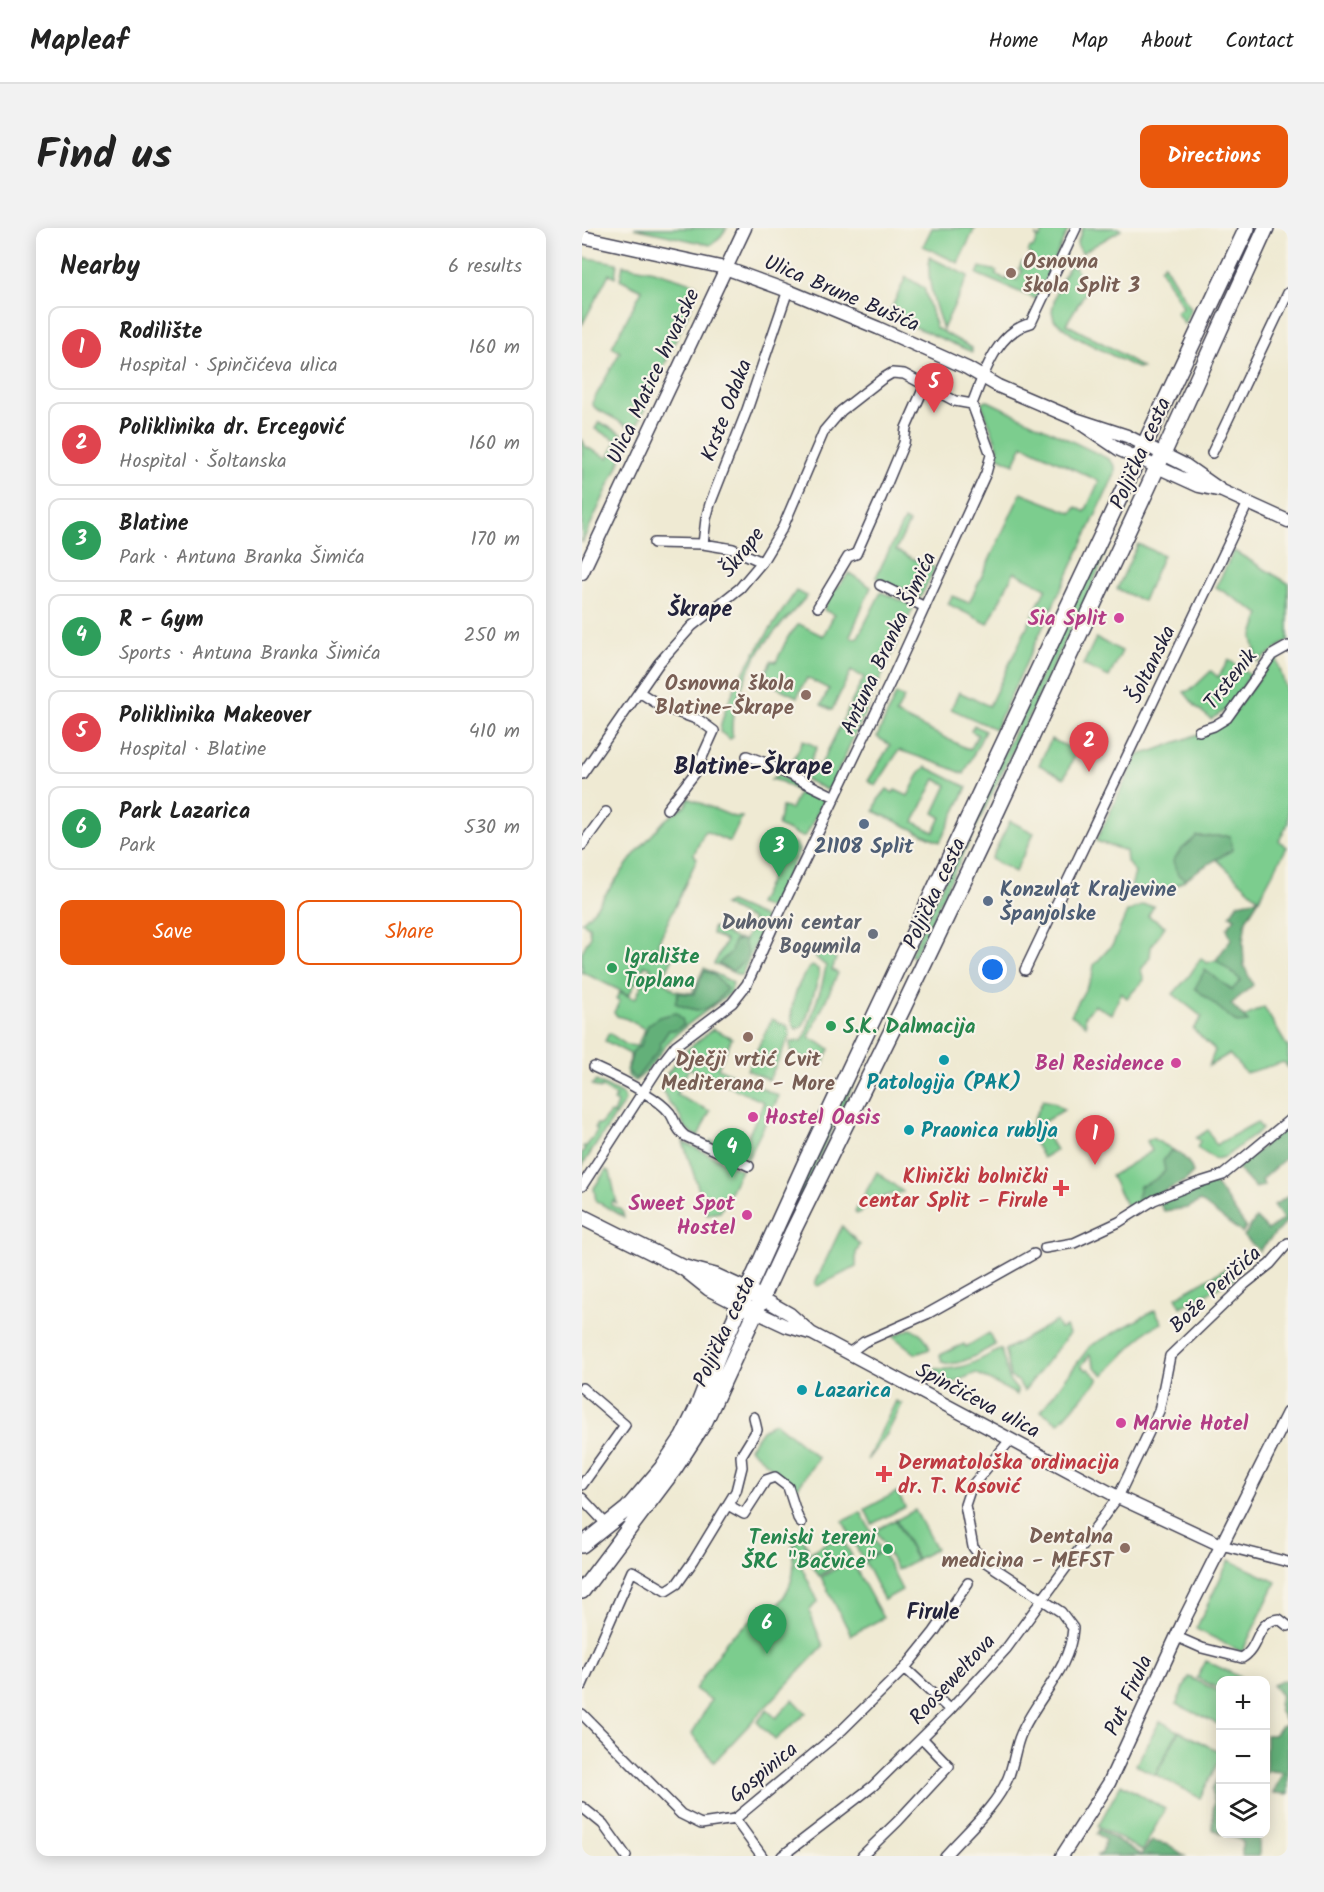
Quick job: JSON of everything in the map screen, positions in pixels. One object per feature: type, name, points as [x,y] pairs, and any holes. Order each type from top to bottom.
[{"type":"main road","name":"Poljička cesta","points":[[586,1542],[627,1509],[662,1468],[683,1437],[744,1298],[1247,228]]},
{"type":"main road","name":"Poljička cesta","points":[[582,1591],[692,1443],[705,1421],[793,1231],[903,1008],[1266,228]]},
{"type":"main road","points":[[582,1217],[684,1268],[715,1276],[744,1298],[759,1305]]},
{"type":"main road","points":[[586,1542],[596,1539],[603,1542],[608,1557]]},
{"type":"street","name":"Ulica Matice hrvatske","points":[[582,573],[745,228]]},
{"type":"street","points":[[818,607],[848,557],[856,554],[882,498],[903,443],[906,428],[925,385],[955,401],[972,404],[992,357],[1004,339],[1024,325],[1031,323],[1076,228]]},
{"type":"street","name":"Ulica Brune Bušića","points":[[582,237],[726,268],[788,290],[878,328],[1075,419],[1114,430],[1144,444],[1160,460]]},
{"type":"street","name":"Krste Odaka","points":[[704,544],[710,504],[747,410],[788,290]]},
{"type":"street","points":[[1212,453],[1288,293]]},
{"type":"street","name":"Škrape","points":[[582,774],[658,663],[692,626],[740,588],[762,562],[783,528],[824,431],[832,421],[860,395],[892,373],[904,375],[925,385]]},
{"type":"street","name":"Antuna Branka Šimića","points":[[582,1186],[676,1045],[732,1003],[747,984],[927,603],[990,462],[991,455],[988,445],[972,404]]},
{"type":"street","name":"Ulica Brune Bušića","points":[[1075,419],[1114,447],[1138,459],[1185,465],[1222,491],[1288,521]]},
{"type":"street","name":"Šoltanska","points":[[1025,970],[1248,503]]},
{"type":"street","points":[[654,543],[704,544],[733,549],[762,562]]},
{"type":"street","points":[[880,585],[927,603]]},
{"type":"street","name":"Trstenik","points":[[1199,731],[1227,718],[1272,655],[1288,646]]},
{"type":"street","points":[[639,692],[661,706],[699,720],[714,731],[695,773],[667,809]]},
{"type":"street","points":[[747,756],[835,797]]},
{"type":"street","points":[[582,845],[606,812]]},
{"type":"street","points":[[594,1067],[643,1092],[660,1104],[671,1114],[678,1130],[684,1136],[749,1166]]},
{"type":"street","points":[[1045,1248],[1074,1243],[1119,1222],[1154,1200],[1223,1175],[1288,1121]]},
{"type":"street","name":"Bože Peričića","points":[[1118,1497],[1159,1411],[1170,1356],[1245,1284],[1270,1264],[1288,1243]]},
{"type":"street","points":[[849,1353],[864,1342],[927,1314],[1034,1254]]},
{"type":"street","name":"Spinčićeva ulica","points":[[759,1305],[790,1314],[811,1333],[1118,1497],[1221,1545],[1288,1562]]},
{"type":"street","points":[[582,1388],[625,1425],[582,1485]]},
{"type":"street","name":"Put Firula","points":[[1062,1856],[1109,1783],[1221,1545],[1288,1413]]},
{"type":"street","points":[[582,1685],[632,1571],[666,1590],[677,1584],[694,1560],[736,1491],[742,1467],[741,1456],[757,1430],[754,1417]]},
{"type":"street","points":[[945,1856],[991,1804],[1008,1778],[1021,1734],[1056,1677],[1072,1645],[1073,1628],[1060,1612],[984,1561],[973,1548],[965,1505],[971,1487],[1011,1439]]},
{"type":"street","points":[[728,1505],[744,1514],[766,1480],[775,1477],[788,1487],[801,1523]]},
{"type":"street","name":"Rooseweltova","points":[[782,1856],[873,1786],[950,1710],[1006,1649],[1118,1497]]},
{"type":"street","points":[[582,1498],[608,1526]]},
{"type":"street","name":"Gospinica","points":[[582,1714],[681,1814],[701,1824],[735,1819],[842,1730],[905,1668],[934,1632],[968,1583]]},
{"type":"street","points":[[1177,1637],[1202,1648],[1242,1658],[1248,1654],[1261,1627],[1270,1620],[1279,1619],[1286,1624]]},
{"type":"street","points":[[905,1668],[950,1710]]},
{"type":"street","points":[[862,1856],[949,1766],[922,1738]]},
{"type":"street","points":[[582,1807],[603,1824],[626,1856]]},
{"type":"street","points":[[735,1819],[762,1856]]},
{"type":"green space","points":[[634,228],[727,228],[718,240],[710,245]]},
{"type":"green space","points":[[932,228],[975,228],[958,263],[923,246]]},
{"type":"green space","points":[[1045,228],[1069,228],[1036,299],[977,274],[980,267],[997,271],[996,274],[1006,280],[1009,276],[1017,280],[1022,271],[1019,269],[1022,262],[1026,264],[1030,254],[1028,252],[1030,248],[1033,248],[1036,236],[1040,238]]},
{"type":"green space","points":[[1083,228],[1119,228],[1121,230],[1082,253],[1077,244]]},
{"type":"green space","points":[[582,257],[617,263],[615,277],[609,274],[582,325]]},
{"type":"green space","points":[[929,257],[968,276],[943,329],[930,285]]},
{"type":"green space","points":[[1164,264],[1191,309],[1184,324],[1176,312],[1183,307],[1160,268]]},
{"type":"green space","points":[[623,265],[654,271],[697,286],[693,302],[635,430],[595,408],[592,403],[620,352],[612,347],[642,290],[620,279]]},
{"type":"green space","points":[[1069,265],[1075,267],[1087,290],[1066,324],[1115,350],[1142,368],[1137,368],[1074,336],[1054,320],[1052,311],[1056,293]]},
{"type":"green space","points":[[906,277],[924,288],[936,328],[972,348],[972,352],[888,315]]},
{"type":"green space","points":[[988,401],[1109,459],[1115,466],[1115,474],[995,729],[951,709],[959,692],[989,706],[1046,588],[1014,572],[988,624],[948,604],[952,596],[969,603],[1021,493],[1072,513],[1076,507],[1085,512],[1099,481],[1023,445],[1014,464],[999,457],[998,447],[981,402]]},
{"type":"green space","points":[[599,422],[631,438],[582,543],[582,439],[586,447],[608,458],[617,440],[595,429]]},
{"type":"green space","points":[[1130,485],[1133,487],[1098,572],[914,957],[910,955]]},
{"type":"green space","points":[[904,520],[909,523],[896,550],[935,568],[920,598],[876,577]]},
{"type":"green space","points":[[1138,544],[1163,555],[1143,601],[1117,589]]},
{"type":"green space","points":[[1234,551],[1288,583],[1288,640],[1258,662],[1252,638],[1260,614],[1216,587]]},
{"type":"green space","points":[[849,573],[871,587],[850,636],[858,637],[881,592],[914,606],[831,786],[827,790],[788,771],[803,740],[817,747],[810,761],[820,766],[864,677],[851,671],[832,710],[821,705],[829,689],[807,678],[797,697],[762,680],[771,661],[776,662],[788,637],[799,624],[823,636],[834,615],[824,610],[828,599]]},
{"type":"green space","points":[[796,591],[807,596],[772,635],[756,657],[736,704],[732,728],[733,737],[730,739],[720,732],[730,699],[763,640]]},
{"type":"green space","points":[[1096,638],[1122,651],[1109,677],[1083,665]]},
{"type":"green space","points":[[1276,656],[1288,696],[1288,823],[1279,841],[1287,847],[1259,899],[1216,859],[1231,850],[1230,836],[1197,836],[1180,851],[1178,875],[1186,879],[1163,894],[1146,888],[1129,894],[1135,873],[1127,862],[1126,851],[1096,841],[1138,755],[1225,724]]},
{"type":"green space","points":[[1229,660],[1250,675],[1229,706],[1211,719],[1196,707],[1184,692],[1191,690],[1211,671],[1218,677]]},
{"type":"green space","points":[[896,694],[904,698],[896,714],[970,750],[978,735],[971,731],[974,725],[985,731],[964,774],[899,750],[876,786],[868,781],[890,745],[877,737]]},
{"type":"green space","points":[[1051,739],[1077,751],[1064,778],[1039,765]]},
{"type":"green space","points":[[926,767],[967,787],[940,842],[874,811],[878,800],[887,789],[893,793],[895,790],[908,796],[920,772]],"holes":[[[935,779],[947,785],[934,813],[941,817],[934,832],[914,822]]]},
{"type":"green space","points":[[778,775],[822,796],[824,800],[806,835],[802,837],[778,826],[782,807],[791,809],[799,792],[782,782],[771,779]]},
{"type":"green space","points":[[688,798],[734,817],[742,817],[730,842],[705,831],[694,854],[697,859],[658,943],[665,950],[675,954],[662,979],[675,991],[692,993],[704,968],[733,983],[730,993],[673,1037],[646,1072],[635,1081],[629,1077],[626,1070],[630,1054],[605,1041],[609,1033],[627,1045],[637,1046],[645,1029],[617,1016],[614,1012],[620,1001],[616,999],[620,992],[635,999],[651,967],[645,965],[629,995],[582,972],[582,952],[590,937],[589,926],[582,922],[594,910],[634,855],[665,820],[686,805]]},
{"type":"green space","points":[[1010,821],[1034,833],[1015,872],[991,859]]},
{"type":"green space","points":[[1197,836],[1230,836],[1232,850],[1186,879],[1178,875],[1173,861],[1180,851]]},
{"type":"green space","points":[[789,841],[796,844],[799,850],[772,907],[768,908],[758,904]]},
{"type":"green space","points":[[1259,899],[1246,920],[1243,942],[1244,966],[1253,985],[1231,1004],[1248,1022],[1237,1023],[1195,988],[1205,970],[1232,990],[1241,980],[1216,960],[1231,939],[1227,928],[1235,918],[1230,915],[1238,903]]},
{"type":"green space","points":[[729,902],[764,917],[766,921],[741,976],[714,964],[726,941],[712,934],[713,927],[736,939],[745,940],[753,920],[723,905]]},
{"type":"green space","points":[[1143,905],[1154,906],[1148,916],[1165,926],[1151,947],[1150,957],[1141,970],[1144,980],[1127,998],[1121,993],[1112,1014],[1094,1005],[1085,1017],[1086,1025],[1071,1015],[1092,977],[1094,965],[1113,944],[1127,912]]},
{"type":"green space","points":[[743,940],[748,952],[744,962],[732,971],[718,964],[731,952],[734,941]]},
{"type":"green space","points":[[819,948],[834,955],[836,959],[832,970],[838,973],[809,1037],[830,1049],[822,1066],[791,1052],[790,1042],[802,1041],[805,1036],[822,985],[826,966],[814,956]]},
{"type":"green space","points":[[1201,958],[1207,963],[1216,960],[1241,980],[1232,991],[1195,988],[1247,1022],[1244,1017],[1264,1007],[1288,1048],[1288,1068],[1284,1062],[1246,1073],[1229,1054],[1209,1066],[1215,1050],[1193,1029],[1202,1017],[1173,994]]},
{"type":"green space","points":[[812,966],[818,969],[819,976],[806,1020],[803,1026],[796,1029],[793,1023],[792,1006],[802,978]]},
{"type":"green space","points":[[704,971],[713,974],[727,989],[721,997],[704,1010],[692,1009],[675,1003],[678,993],[694,994]]},
{"type":"green space","points":[[885,1005],[889,1007],[789,1222],[787,1221],[807,1174]]},
{"type":"green space","points":[[676,1013],[684,1025],[676,1030],[669,1030],[659,1050],[636,1079],[628,1069],[633,1051],[641,1045],[648,1025],[659,1017]]},
{"type":"green space","points":[[772,1019],[788,1027],[790,1035],[769,1080],[747,1070]]},
{"type":"green space","points":[[713,1029],[732,1038],[718,1068],[779,1096],[746,1162],[709,1145],[711,1140],[740,1153],[764,1102],[689,1068],[676,1095],[710,1111],[698,1136],[684,1125],[663,1091],[661,1082],[682,1054]]},
{"type":"green space","points":[[596,1081],[623,1095],[625,1101],[582,1166],[582,1153],[585,1149],[583,1147],[592,1140],[597,1124],[600,1125],[610,1113],[613,1114],[617,1103],[614,1101],[616,1096],[601,1087],[600,1089],[592,1085]]},
{"type":"green space","points":[[1043,1100],[1055,1103],[1064,1110],[1040,1124],[1056,1150],[1043,1158],[1028,1131]]},
{"type":"green space","points":[[1257,1122],[1262,1129],[1225,1157],[1215,1159],[1197,1148],[1200,1141],[1196,1138],[1208,1130],[1216,1145]]},
{"type":"green space","points":[[1288,1125],[1288,1156],[1262,1179],[1264,1186],[1255,1188],[1237,1168]]},
{"type":"green space","points":[[1152,1138],[1182,1156],[1193,1173],[1185,1181],[1128,1209],[1111,1176],[1152,1151],[1147,1141]]},
{"type":"green space","points":[[683,1142],[741,1170],[720,1212],[707,1214]]},
{"type":"green space","points":[[1171,1150],[1185,1158],[1193,1173],[1185,1181],[1139,1204],[1137,1199],[1140,1186],[1154,1180],[1165,1171],[1163,1161]]},
{"type":"green space","points":[[606,1170],[610,1172],[617,1203],[613,1201],[611,1205],[622,1210],[624,1217],[596,1201],[594,1188]]},
{"type":"green space","points":[[877,1172],[903,1192],[886,1196],[857,1214],[855,1211]]},
{"type":"green space","points":[[1215,1183],[1246,1227],[1242,1233],[1200,1201],[1188,1208],[1164,1211],[1159,1203]]},
{"type":"green space","points":[[1288,1196],[1288,1220],[1259,1251],[1244,1236],[1256,1218],[1268,1230],[1283,1219],[1274,1205]]},
{"type":"green space","points":[[842,1226],[860,1245],[856,1253],[856,1267],[818,1286],[815,1284],[817,1279]]},
{"type":"green space","points":[[1228,1267],[1234,1279],[1181,1307],[1176,1297]]},
{"type":"green space","points":[[1155,1310],[1162,1323],[1148,1330],[1104,1375],[1095,1367],[1090,1355],[1081,1366],[1099,1379],[1059,1423],[1041,1411],[1090,1346]]},
{"type":"green space","points":[[1056,1321],[1060,1329],[1066,1327],[1069,1334],[1024,1391],[1018,1381],[1010,1377],[1005,1350]]},
{"type":"green space","points":[[910,1329],[923,1336],[930,1349],[916,1354],[893,1336]]},
{"type":"green space","points":[[989,1333],[995,1345],[962,1362],[948,1364],[942,1362],[940,1355],[964,1344],[966,1347]]},
{"type":"green space","points":[[1001,1349],[1009,1380],[1017,1390],[1017,1395],[976,1373],[950,1384],[930,1372],[929,1368],[950,1369],[967,1365]]},
{"type":"green space","points":[[896,1401],[902,1404],[887,1434],[867,1460]]},
{"type":"green space","points":[[775,1422],[818,1458],[797,1489],[749,1448],[762,1430]]},
{"type":"green space","points":[[897,1492],[905,1507],[872,1524],[865,1509]]},
{"type":"green space","points":[[915,1510],[936,1549],[917,1559],[896,1520]]},
{"type":"green space","points":[[861,1512],[881,1551],[863,1560],[843,1521]]},
{"type":"green space","points":[[895,1520],[916,1560],[897,1570],[876,1530]]},
{"type":"green space","points":[[840,1535],[852,1556],[819,1576],[806,1555]]},
{"type":"green space","points":[[801,1536],[808,1547],[800,1564],[818,1601],[809,1611],[823,1646],[714,1762],[692,1734],[711,1700],[695,1689],[727,1640],[757,1616],[764,1620],[784,1596],[794,1569],[791,1548]]},
{"type":"green space","points":[[882,1551],[902,1590],[884,1600],[864,1561]]},
{"type":"green space","points":[[851,1560],[883,1618],[851,1635],[821,1577]]},
{"type":"green space","points":[[1229,1560],[1276,1582],[1242,1652],[1196,1629]]},
{"type":"green space","points":[[1206,1661],[1238,1676],[1216,1676],[1216,1687],[1197,1678]]},
{"type":"green space","points":[[1189,1677],[1216,1690],[1216,1723],[1176,1704]]},
{"type":"green space","points":[[1283,1680],[1288,1684],[1288,1794],[1273,1793],[1283,1772],[1270,1771],[1270,1735],[1274,1735],[1280,1727],[1287,1724],[1278,1703],[1281,1696],[1272,1685]]},
{"type":"green space","points":[[793,1699],[806,1713],[775,1740],[757,1722],[767,1710],[776,1718]]},
{"type":"green space","points":[[1160,1721],[1178,1731],[1155,1775],[1136,1765]]},
{"type":"green space","points":[[1179,1731],[1216,1750],[1216,1766],[1200,1798],[1156,1775]]},
{"type":"green space","points":[[1216,1781],[1216,1830],[1212,1829],[1214,1801],[1212,1789]]},
{"type":"green space","points":[[1121,1784],[1165,1809],[1142,1851],[1098,1826]]},
{"type":"green space","points":[[1099,1829],[1141,1855],[1152,1841],[1169,1845],[1185,1856],[1096,1856],[1102,1853],[1105,1840],[1097,1834]]},
{"type":"green space","points":[[1235,1838],[1259,1838],[1259,1856],[1242,1856],[1242,1841]]},
{"type":"place","name":"Osnovna škola Split 3","points":[[1011,273]]},
{"type":"place","name":"Poliklinika Makeover","points":[[934,413]]},
{"type":"place","name":"Sia Split","points":[[1119,618]]},
{"type":"place","name":"Osnovna škola Blatine-Škrape","points":[[806,695]]},
{"type":"place","name":"Poliklinika dr. Ercegović","points":[[1089,772]]},
{"type":"place","name":"21108 Split","points":[[864,824]]},
{"type":"place","name":"Blatine","points":[[779,877]]},
{"type":"place","name":"Konzulat Kraljevine Španjolske","points":[[988,901]]},
{"type":"place","name":"Duhovni centar Bogumila","points":[[873,934]]},
{"type":"place","name":"Igralište Toplana","points":[[612,968]]},
{"type":"place","name":"S.K. Dalmacija","points":[[831,1026]]},
{"type":"place","name":"Dječji vrtić Cvit Mediterana - More","points":[[748,1037]]},
{"type":"place","name":"Patologija (PAK)","points":[[944,1060]]},
{"type":"place","name":"Bel Residence","points":[[1176,1063]]},
{"type":"place","name":"Hostel Oasis","points":[[753,1117]]},
{"type":"place","name":"Praonica rublja","points":[[909,1130]]},
{"type":"place","name":"Rodilište","points":[[1095,1165]]},
{"type":"place","name":"R - Gym","points":[[732,1178]]},
{"type":"place","name":"Klinički bolnički centar Split - Firule","points":[[1061,1188]]},
{"type":"place","name":"Sweet Spot Hostel","points":[[747,1215]]},
{"type":"place","name":"Lazarica","points":[[802,1390]]},
{"type":"place","name":"Marvie Hotel","points":[[1121,1423]]},
{"type":"place","name":"Dermatološka ordinacija dr. T. Kosović","points":[[884,1474]]},
{"type":"place","name":"Dentalna medicina - MEFST","points":[[1125,1548]]},
{"type":"place","name":"Teniski tereni ŠRC \"Bačvice\"","points":[[888,1549]]},
{"type":"place","name":"Park Lazarica","points":[[767,1654]]},
{"type":"district","name":"Škrape","points":[[700,608]]},
{"type":"district","name":"Blatine-Škrape","points":[[753,766]]},
{"type":"district","name":"Firule","points":[[933,1611]]}]
